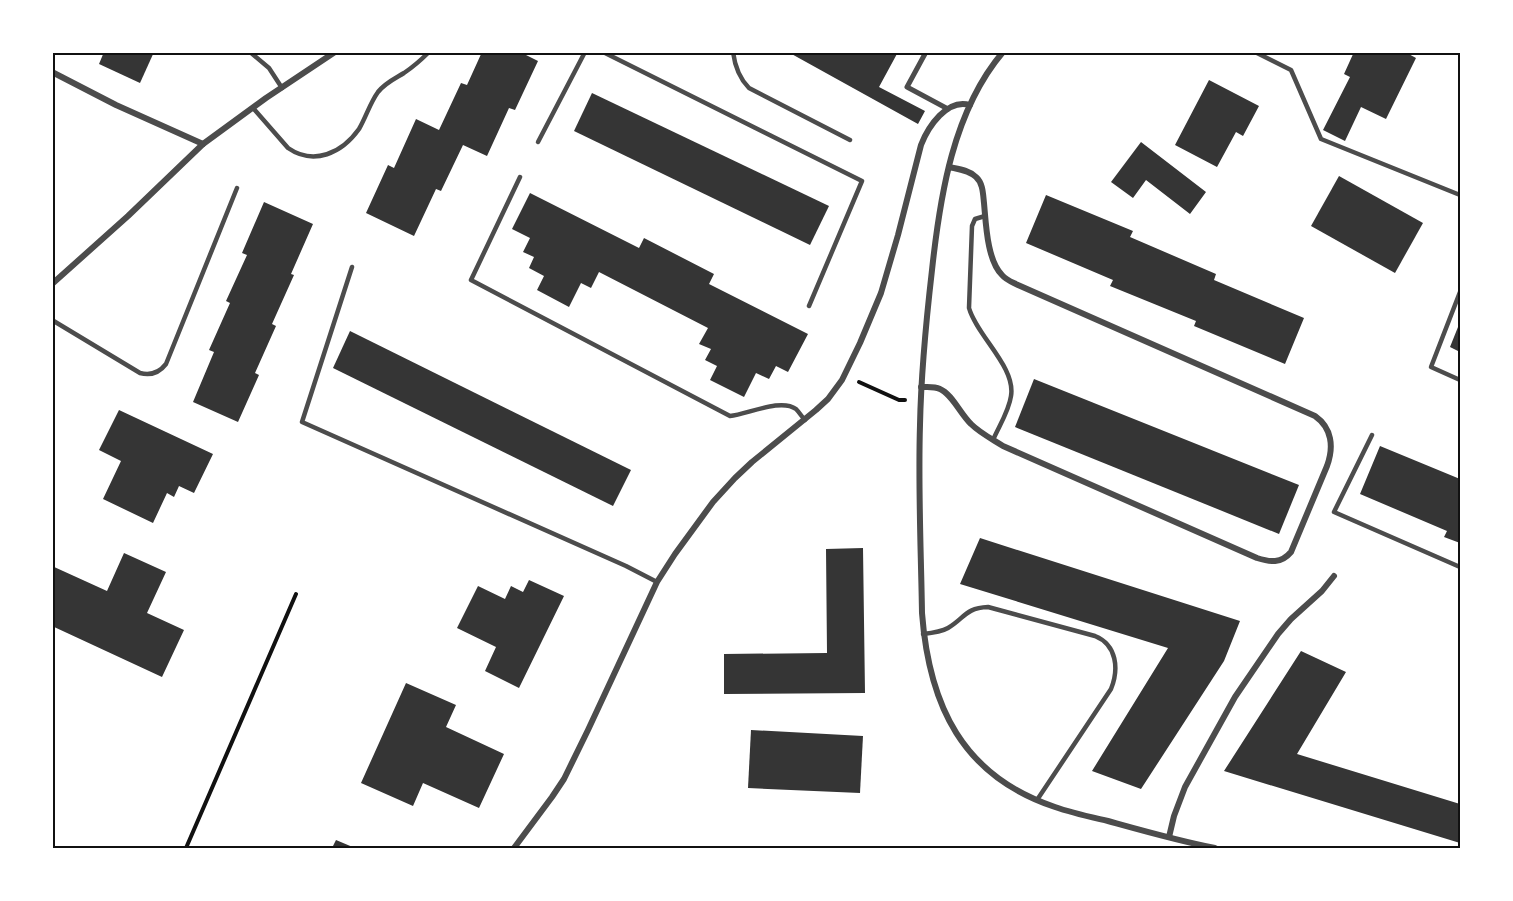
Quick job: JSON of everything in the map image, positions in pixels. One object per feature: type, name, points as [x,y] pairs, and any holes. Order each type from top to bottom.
[{"type":"street","points":[[52,284],[128,216],[203,144],[335,52]]},
{"type":"street","points":[[926,52],[907,87],[948,109]]},
{"type":"street","points":[[1003,52],[976,92],[960,132],[942,197],[928,299],[921,387],[919,477],[923,634],[929,666],[935,687],[953,729],[965,748],[980,764],[1014,789],[1055,807],[1215,849]]},
{"type":"street","points":[[52,72],[116,105],[203,144]]},
{"type":"street","points":[[514,849],[564,779],[657,582],[675,554],[735,477],[805,420],[836,390],[860,343],[881,293],[921,145],[930,127],[948,109],[957,104],[970,105]]},
{"type":"street","points":[[921,387],[937,388],[948,394],[971,424],[993,440],[1257,558],[1273,562],[1283,560],[1294,547],[1327,466],[1331,447],[1327,429],[1315,416],[1004,278],[996,268],[991,253],[979,180],[970,173],[950,167]]},
{"type":"street","points":[[1168,837],[1185,787],[1234,697],[1278,634],[1334,576]]},
{"type":"lane","points":[[250,52],[269,68],[282,87]]},
{"type":"lane","points":[[253,108],[294,153],[312,157],[331,152],[342,147],[358,129],[384,86],[429,52]]},
{"type":"lane","points":[[538,142],[585,52]]},
{"type":"lane","points":[[603,52],[862,181],[808,306]]},
{"type":"lane","points":[[733,52],[737,72],[749,88],[850,140]]},
{"type":"lane","points":[[1255,52],[1292,70],[1321,139],[1461,195]]},
{"type":"lane","points":[[520,177],[471,280],[730,416],[785,404],[795,409],[805,420]]},
{"type":"lane","points":[[52,320],[140,373],[151,374],[162,369],[237,188]]},
{"type":"lane","points":[[985,216],[975,219],[972,226],[969,308],[974,320],[1008,374],[1012,389],[1009,404],[993,440]]},
{"type":"lane","points":[[352,267],[302,422],[626,566],[657,582]]},
{"type":"lane","points":[[1461,292],[1431,366],[1461,380]]},
{"type":"lane","points":[[1372,435],[1334,512],[1461,567]]},
{"type":"lane","points":[[923,634],[945,630],[975,608],[988,607],[1095,636],[1111,647],[1116,669],[1111,689],[1037,800]]},
{"type":"path","points":[[845,375],[899,400],[921,401]]},
{"type":"path","points":[[186,849],[296,594]]},
{"type":"building","points":[[104,52],[154,52],[140,83],[99,64]]},
{"type":"building","points":[[482,52],[520,52],[538,61],[515,110],[509,108],[487,156],[463,145],[441,191],[436,189],[414,236],[366,213],[388,165],[394,168],[416,119],[439,130],[461,83],[467,85]]},
{"type":"building","points":[[788,52],[898,52],[879,87],[925,111],[918,124]]},
{"type":"building","points":[[1354,52],[1405,52],[1416,58],[1386,119],[1361,107],[1345,141],[1323,130],[1350,77],[1344,74]]},
{"type":"building","points":[[1209,80],[1259,106],[1243,136],[1236,132],[1217,167],[1175,145]]},
{"type":"building","points":[[592,93],[829,206],[810,245],[574,131]]},
{"type":"building","points":[[1141,142],[1206,192],[1190,214],[1146,180],[1133,198],[1111,182]]},
{"type":"building","points":[[1339,176],[1423,223],[1395,273],[1311,226]]},
{"type":"building","points":[[530,193],[639,248],[644,238],[714,274],[709,284],[808,334],[788,372],[776,366],[769,379],[756,373],[744,397],[710,380],[717,366],[705,360],[711,349],[699,344],[708,328],[599,272],[591,288],[581,283],[569,307],[537,290],[544,276],[529,268],[534,257],[523,252],[530,238],[512,229]]},
{"type":"building","points":[[1046,195],[1133,231],[1130,237],[1216,274],[1214,280],[1304,318],[1285,364],[1194,326],[1196,321],[1110,286],[1113,280],[1026,243]]},
{"type":"building","points":[[264,202],[313,224],[272,324],[276,326],[255,373],[259,375],[238,422],[193,402],[214,352],[209,350],[230,303],[226,301],[247,255],[242,253]]},
{"type":"building","points":[[1460,322],[1460,352],[1450,347]]},
{"type":"building","points":[[350,331],[631,470],[613,506],[333,368]]},
{"type":"building","points":[[1034,379],[1299,485],[1279,534],[1015,427]]},
{"type":"building","points":[[119,410],[213,454],[194,493],[179,486],[174,497],[167,493],[153,523],[103,499],[121,461],[99,450]]},
{"type":"building","points":[[1380,446],[1460,479],[1460,543],[1444,537],[1447,531],[1360,494]]},
{"type":"building","points":[[980,538],[1240,621],[1224,661],[1141,789],[1092,771],[1168,648],[960,584]]},
{"type":"building","points":[[863,548],[865,693],[724,694],[724,654],[827,653],[826,549]]},
{"type":"building","points":[[124,553],[166,572],[147,613],[184,630],[162,677],[52,626],[52,566],[107,591]]},
{"type":"building","points":[[529,580],[564,596],[519,688],[485,671],[496,647],[457,628],[478,586],[505,599],[511,586],[523,592]]},
{"type":"building","points":[[1301,651],[1346,672],[1297,754],[1460,804],[1460,843],[1224,771]]},
{"type":"building","points":[[406,683],[456,705],[446,727],[504,754],[479,808],[423,783],[413,806],[361,783]]},
{"type":"building","points":[[751,730],[863,736],[860,793],[748,788]]},
{"type":"building","points":[[336,840],[355,848],[332,848]]}]
